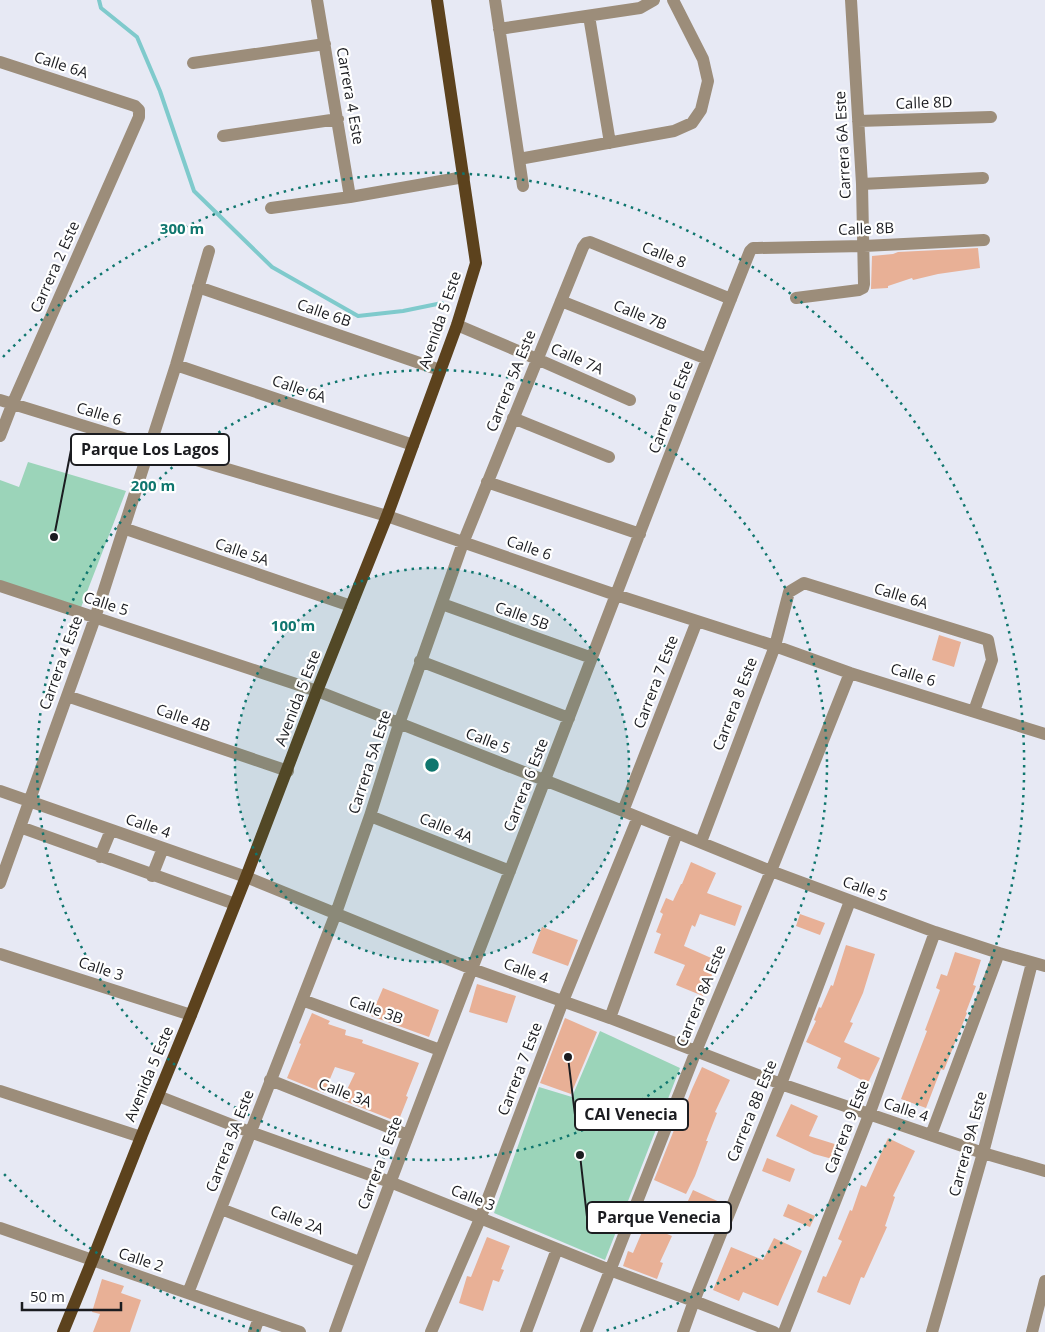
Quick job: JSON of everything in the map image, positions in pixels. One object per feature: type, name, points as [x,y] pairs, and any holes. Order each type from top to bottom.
[{"type":"main road","name":"Avenida 5 Este","points":[[63,1332],[192,1015],[288,771],[350,606],[387,516],[457,326],[476,263],[438,0]]},
{"type":"street","name":"Carrera 4 Este","points":[[317,0],[350,197]]},
{"type":"street","points":[[494,0],[523,186]]},
{"type":"street","points":[[499,29],[640,8],[654,0]]},
{"type":"street","points":[[519,160],[674,131],[692,123],[701,110],[708,80],[704,59],[672,0]]},
{"type":"street","name":"Carrera 6A Este","points":[[796,298],[859,290],[863,288],[864,284],[862,184],[851,0]]},
{"type":"street","points":[[589,16],[610,144]]},
{"type":"street","points":[[193,63],[324,44]]},
{"type":"street","name":"Calle 6A","points":[[0,62],[135,106],[139,110]]},
{"type":"street","name":"Carrera 2 Este","points":[[0,436],[6,402],[135,126],[139,117],[139,110]]},
{"type":"street","name":"Calle 8D","points":[[858,121],[991,116]]},
{"type":"street","points":[[222,136],[338,119]]},
{"type":"street","points":[[271,208],[350,197],[464,177]]},
{"type":"street","points":[[862,184],[983,178]]},
{"type":"street","name":"Calle 8B","points":[[750,251],[753,248],[864,246],[984,240]]},
{"type":"street","name":"Calle 8","points":[[586,243],[590,242],[731,299]]},
{"type":"street","name":"Carrera 5A Este","points":[[188,1293],[336,913],[370,816],[420,661],[463,543],[586,243]]},
{"type":"street","name":"Carrera 4 Este","points":[[1,877],[95,618],[176,364],[209,251]]},
{"type":"street","name":"Carrera 6 Este","points":[[335,1332],[440,1050],[750,251]]},
{"type":"street","name":"Calle 6B","points":[[198,287],[440,370]]},
{"type":"street","name":"Calle 7B","points":[[561,301],[707,359]]},
{"type":"street","name":"Calle 7A","points":[[457,326],[630,400]]},
{"type":"street","name":"Calle 6A","points":[[176,364],[413,445]]},
{"type":"street","name":"Calle 6","points":[[6,402],[387,516],[850,673],[1045,734]]},
{"type":"street","points":[[513,418],[609,457]]},
{"type":"street","points":[[487,482],[640,534]]},
{"type":"street","name":"Calle 5A","points":[[123,528],[350,606]]},
{"type":"street","name":"Calle 6A","points":[[804,583],[988,640],[992,660],[974,711]]},
{"type":"street","name":"Carrera 8 Este","points":[[701,842],[775,646],[789,592],[804,583]]},
{"type":"street","name":"Calle 5","points":[[0,586],[317,691],[850,901],[935,932],[1045,966]]},
{"type":"street","name":"Calle 5B","points":[[442,604],[592,658]]},
{"type":"street","name":"Carrera 7 Este","points":[[623,811],[697,621]]},
{"type":"street","points":[[420,661],[569,718]]},
{"type":"street","name":"Carrera 8A Este","points":[[586,1332],[696,1051],[771,871],[850,673]]},
{"type":"street","name":"Calle 4B","points":[[67,696],[288,771]]},
{"type":"street","name":"Calle 4","points":[[0,791],[246,877],[472,969],[610,1018],[781,1084],[983,1153],[1045,1171]]},
{"type":"street","name":"Calle 4A","points":[[370,816],[510,871]]},
{"type":"street","name":"Carrera 7 Este","points":[[431,1332],[480,1219],[562,1001],[638,817]]},
{"type":"street","points":[[20,827],[152,876],[235,904]]},
{"type":"street","points":[[100,857],[111,830]]},
{"type":"street","points":[[610,1018],[677,832]]},
{"type":"street","points":[[152,876],[163,848]]},
{"type":"street","name":"Carrera 8B Este","points":[[683,1332],[781,1084],[850,901]]},
{"type":"street","name":"Carrera 9 Este","points":[[784,1332],[869,1115],[935,932]]},
{"type":"street","points":[[931,1135],[999,953]]},
{"type":"street","name":"Calle 3","points":[[0,954],[192,1015]]},
{"type":"street","name":"Carrera 9A Este","points":[[932,1332],[983,1153],[1032,963]]},
{"type":"street","name":"Calle 3B","points":[[302,1000],[440,1050]]},
{"type":"street","name":"Calle 3A","points":[[270,1080],[408,1135]]},
{"type":"street","points":[[0,1091],[141,1137]]},
{"type":"street","name":"Calle 3","points":[[158,1096],[250,1132],[390,1182],[610,1270],[774,1332]]},
{"type":"street","name":"Calle 2A","points":[[221,1209],[360,1262]]},
{"type":"street","name":"Calle 2","points":[[0,1228],[300,1332]]},
{"type":"street","points":[[526,1332],[557,1249]]},
{"type":"street","points":[[1032,1332],[1045,1281]]},
{"type":"street","points":[[254,1332],[259,1318]]},
{"type":"green space","points":[[28,462],[126,491],[80,610],[0,583],[0,480],[19,487]]},
{"type":"green space","points":[[600,1031],[680,1068],[605,1260],[494,1213],[539,1087],[572,1097]]},
{"type":"building","points":[[978,248],[980,268],[913,280],[912,278],[888,286],[888,288],[871,289],[872,256],[898,252]]},
{"type":"building","points":[[939,635],[961,642],[954,667],[932,660]]},
{"type":"building","points":[[691,862],[716,873],[707,893],[742,906],[735,926],[700,914],[695,927],[692,925],[684,946],[718,961],[703,996],[676,985],[685,965],[654,953],[661,934],[656,932],[663,914],[660,912],[666,898],[673,901]]},
{"type":"building","points":[[800,914],[825,923],[820,935],[796,926]]},
{"type":"building","points":[[542,927],[578,940],[568,966],[532,953]]},
{"type":"building","points":[[846,945],[875,954],[863,993],[850,1022],[853,1023],[844,1042],[880,1058],[868,1083],[837,1068],[841,1058],[806,1042],[816,1021],[814,1020],[819,1007],[821,1008],[831,985],[833,986]]},
{"type":"building","points":[[955,952],[981,960],[973,985],[976,986],[967,1013],[944,1070],[941,1069],[926,1108],[901,1099],[927,1031],[925,1030],[940,990],[936,988],[941,974],[947,976]]},
{"type":"building","points":[[477,984],[516,996],[507,1023],[469,1012]]},
{"type":"building","points":[[383,988],[439,1010],[429,1037],[371,1016]]},
{"type":"building","points":[[312,1013],[330,1021],[328,1024],[346,1030],[345,1035],[363,1040],[362,1043],[419,1063],[398,1122],[342,1100],[355,1073],[335,1067],[324,1093],[287,1078]]},
{"type":"building","points":[[565,1018],[597,1032],[571,1094],[540,1083]]},
{"type":"building","points":[[702,1067],[730,1080],[715,1112],[717,1113],[706,1141],[708,1141],[686,1194],[654,1180]]},
{"type":"building","points":[[791,1104],[818,1116],[809,1136],[841,1146],[836,1160],[814,1154],[776,1136]]},
{"type":"building","points":[[888,1138],[915,1151],[893,1196],[895,1197],[885,1226],[887,1227],[864,1278],[861,1277],[850,1305],[817,1292],[823,1276],[826,1277],[842,1241],[838,1239],[850,1210],[852,1211],[861,1185],[866,1187]]},
{"type":"building","points":[[767,1158],[795,1169],[790,1182],[762,1171]]},
{"type":"building","points":[[693,1190],[724,1204],[718,1217],[687,1203]]},
{"type":"building","points":[[788,1204],[815,1216],[810,1227],[783,1216]]},
{"type":"building","points":[[645,1225],[672,1236],[660,1262],[663,1263],[657,1279],[623,1266],[628,1251],[633,1253]]},
{"type":"building","points":[[487,1237],[510,1246],[501,1269],[504,1270],[499,1282],[493,1280],[483,1311],[459,1303],[467,1276],[471,1277]]},
{"type":"building","points":[[774,1238],[802,1251],[778,1306],[743,1292],[739,1301],[713,1290],[731,1247],[763,1260]]},
{"type":"building","points":[[102,1279],[124,1286],[121,1293],[141,1300],[130,1332],[93,1332],[100,1314],[92,1312]]},
{"type":"waterway","points":[[99,0],[101,8],[137,37],[160,91],[194,191],[272,267],[358,316],[403,311],[442,303]]},
{"type":"place","name":"Parque Los Lagos","points":[[54,537]]},
{"type":"place","name":"CAI Venecia","points":[[568,1057]]},
{"type":"place","name":"Parque Venecia","points":[[580,1155]]}]
